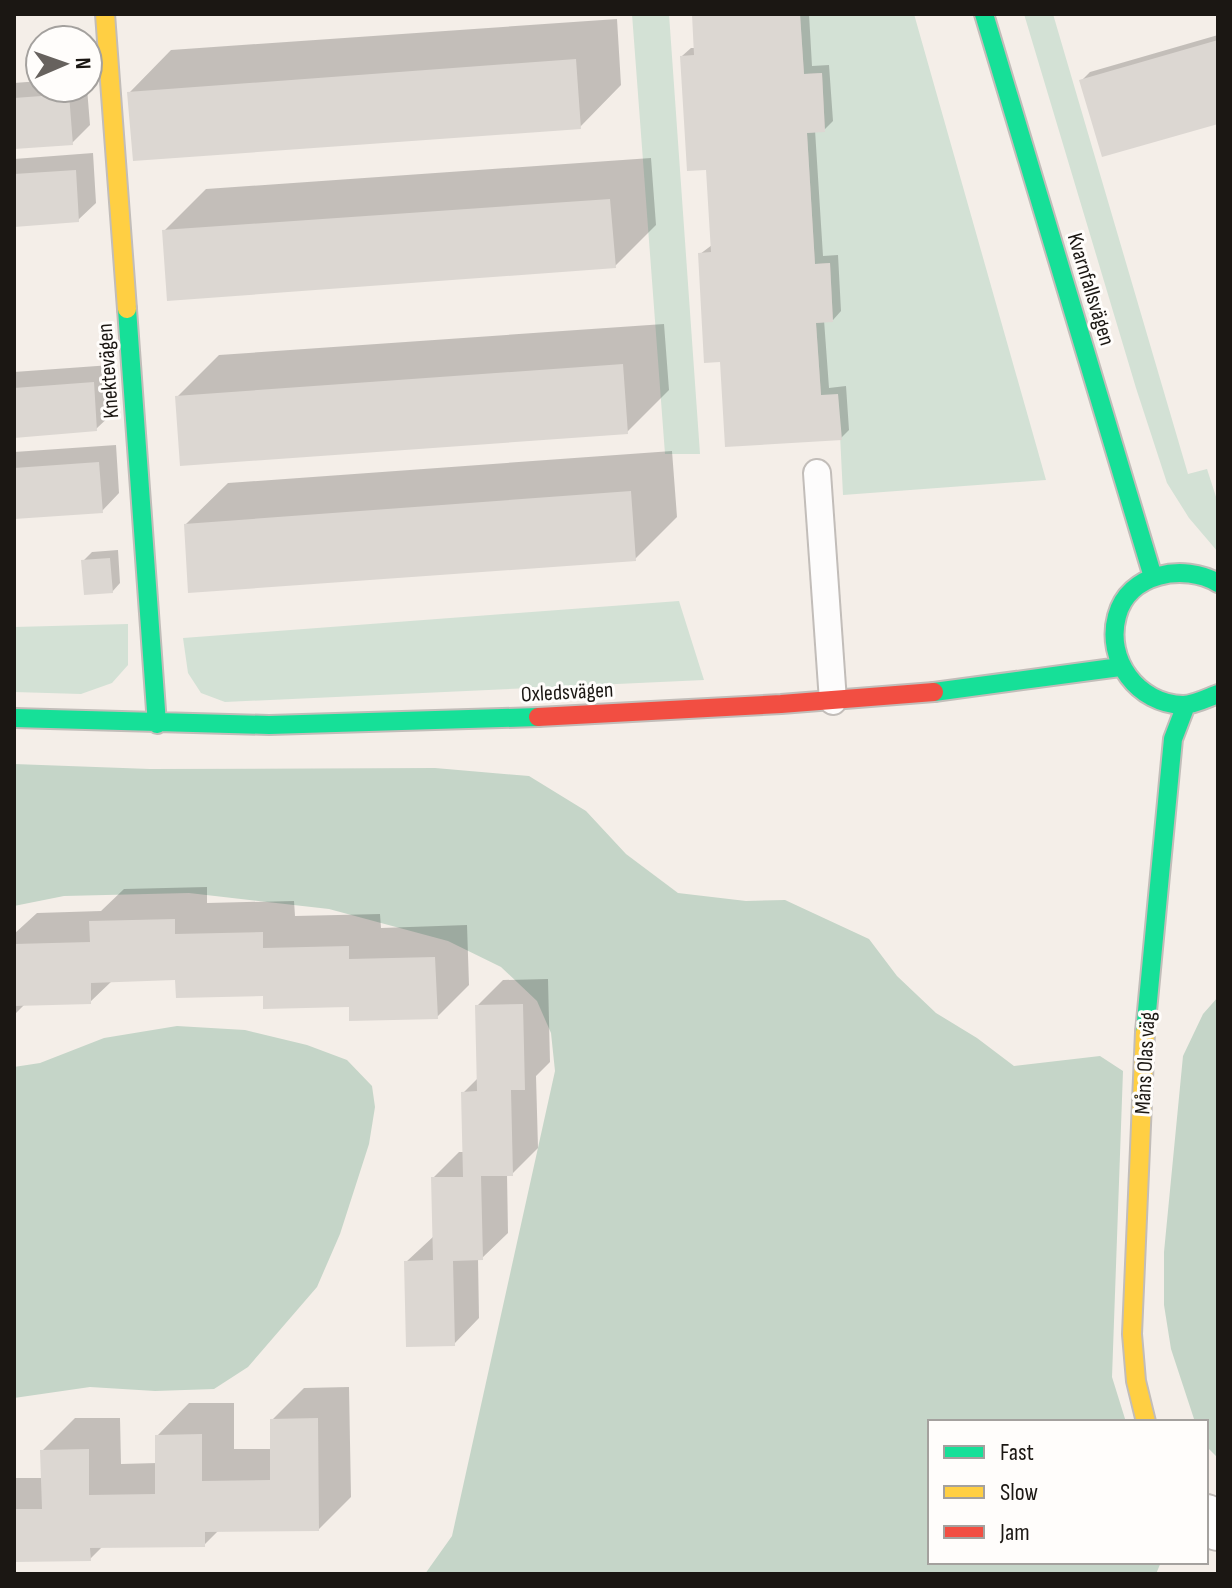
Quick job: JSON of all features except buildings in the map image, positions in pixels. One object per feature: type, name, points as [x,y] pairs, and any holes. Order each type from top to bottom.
[{"type":"street","name":"Knektevägen","points":[[105,14],[157,724]]},
{"type":"street","name":"Kvarnfallsvägen","points":[[984,14],[1153,577]]},
{"type":"street","points":[[1218,583],[1193,572],[1172,572],[1153,577],[1131,593],[1118,616],[1114,641],[1120,667],[1131,684],[1146,696],[1166,704],[1186,705],[1218,694]]},
{"type":"street","name":"Oxledsvägen","points":[[14,718],[157,724],[437,722],[833,701],[1120,667]]},
{"type":"street","name":"Måns Olas väg","points":[[1146,1420],[1136,1381],[1132,1334],[1145,1026],[1173,739],[1186,705]]},
{"type":"lane","points":[[817,473],[833,701]]},
{"type":"green space","points":[[632,14],[669,14],[700,454],[665,454]]},
{"type":"green space","points":[[800,14],[914,14],[1046,480],[843,495],[838,395],[821,395],[816,323],[833,321],[830,263],[815,264],[807,133],[825,131],[822,73],[804,74]]},
{"type":"green space","points":[[1024,14],[1053,14],[1188,474],[1207,469],[1218,503],[1218,552],[1189,518],[1167,483]]},
{"type":"green space","points":[[679,601],[704,680],[225,702],[201,693],[188,673],[183,638]]},
{"type":"green space","points":[[128,624],[128,665],[112,683],[81,694],[14,692],[14,627]]},
{"type":"green space","points":[[14,764],[150,769],[435,768],[529,776],[586,811],[626,854],[678,893],[746,901],[785,900],[869,939],[897,976],[936,1013],[1014,1066],[1100,1056],[1123,1071],[1112,1377],[1125,1420],[928,1420],[928,1564],[1160,1564],[1156,1574],[425,1574],[452,1536],[555,1071],[551,1033],[537,1001],[501,967],[448,941],[329,909],[189,893],[64,896],[14,906]]},
{"type":"green space","points":[[1218,997],[1218,1458],[1208,1448],[1208,1420],[1194,1420],[1171,1349],[1164,1305],[1164,1252],[1183,1056],[1203,1014]]},
{"type":"green space","points":[[177,1026],[245,1030],[307,1045],[347,1060],[372,1086],[375,1107],[369,1144],[340,1234],[317,1287],[248,1367],[214,1389],[155,1391],[90,1387],[14,1398],[14,1067],[40,1063],[104,1038]]},
{"type":"traffic: fast","points":[[984,14],[1153,577]]},
{"type":"traffic: fast","points":[[127,309],[157,724]]},
{"type":"traffic: fast","points":[[1218,583],[1204,577],[1174,573],[1145,581],[1123,601],[1115,632],[1121,663],[1139,688],[1152,697],[1183,705],[1218,694]]},
{"type":"traffic: fast","points":[[934,692],[1120,667]]},
{"type":"traffic: fast","points":[[1145,1032],[1173,739],[1186,705]]},
{"type":"traffic: fast","points":[[14,718],[269,725],[538,717]]},
{"type":"traffic: slow","points":[[105,14],[127,309]]},
{"type":"traffic: slow","points":[[1145,1032],[1132,1334],[1136,1381],[1146,1420]]},
{"type":"traffic: jam","points":[[538,717],[934,692]]}]
